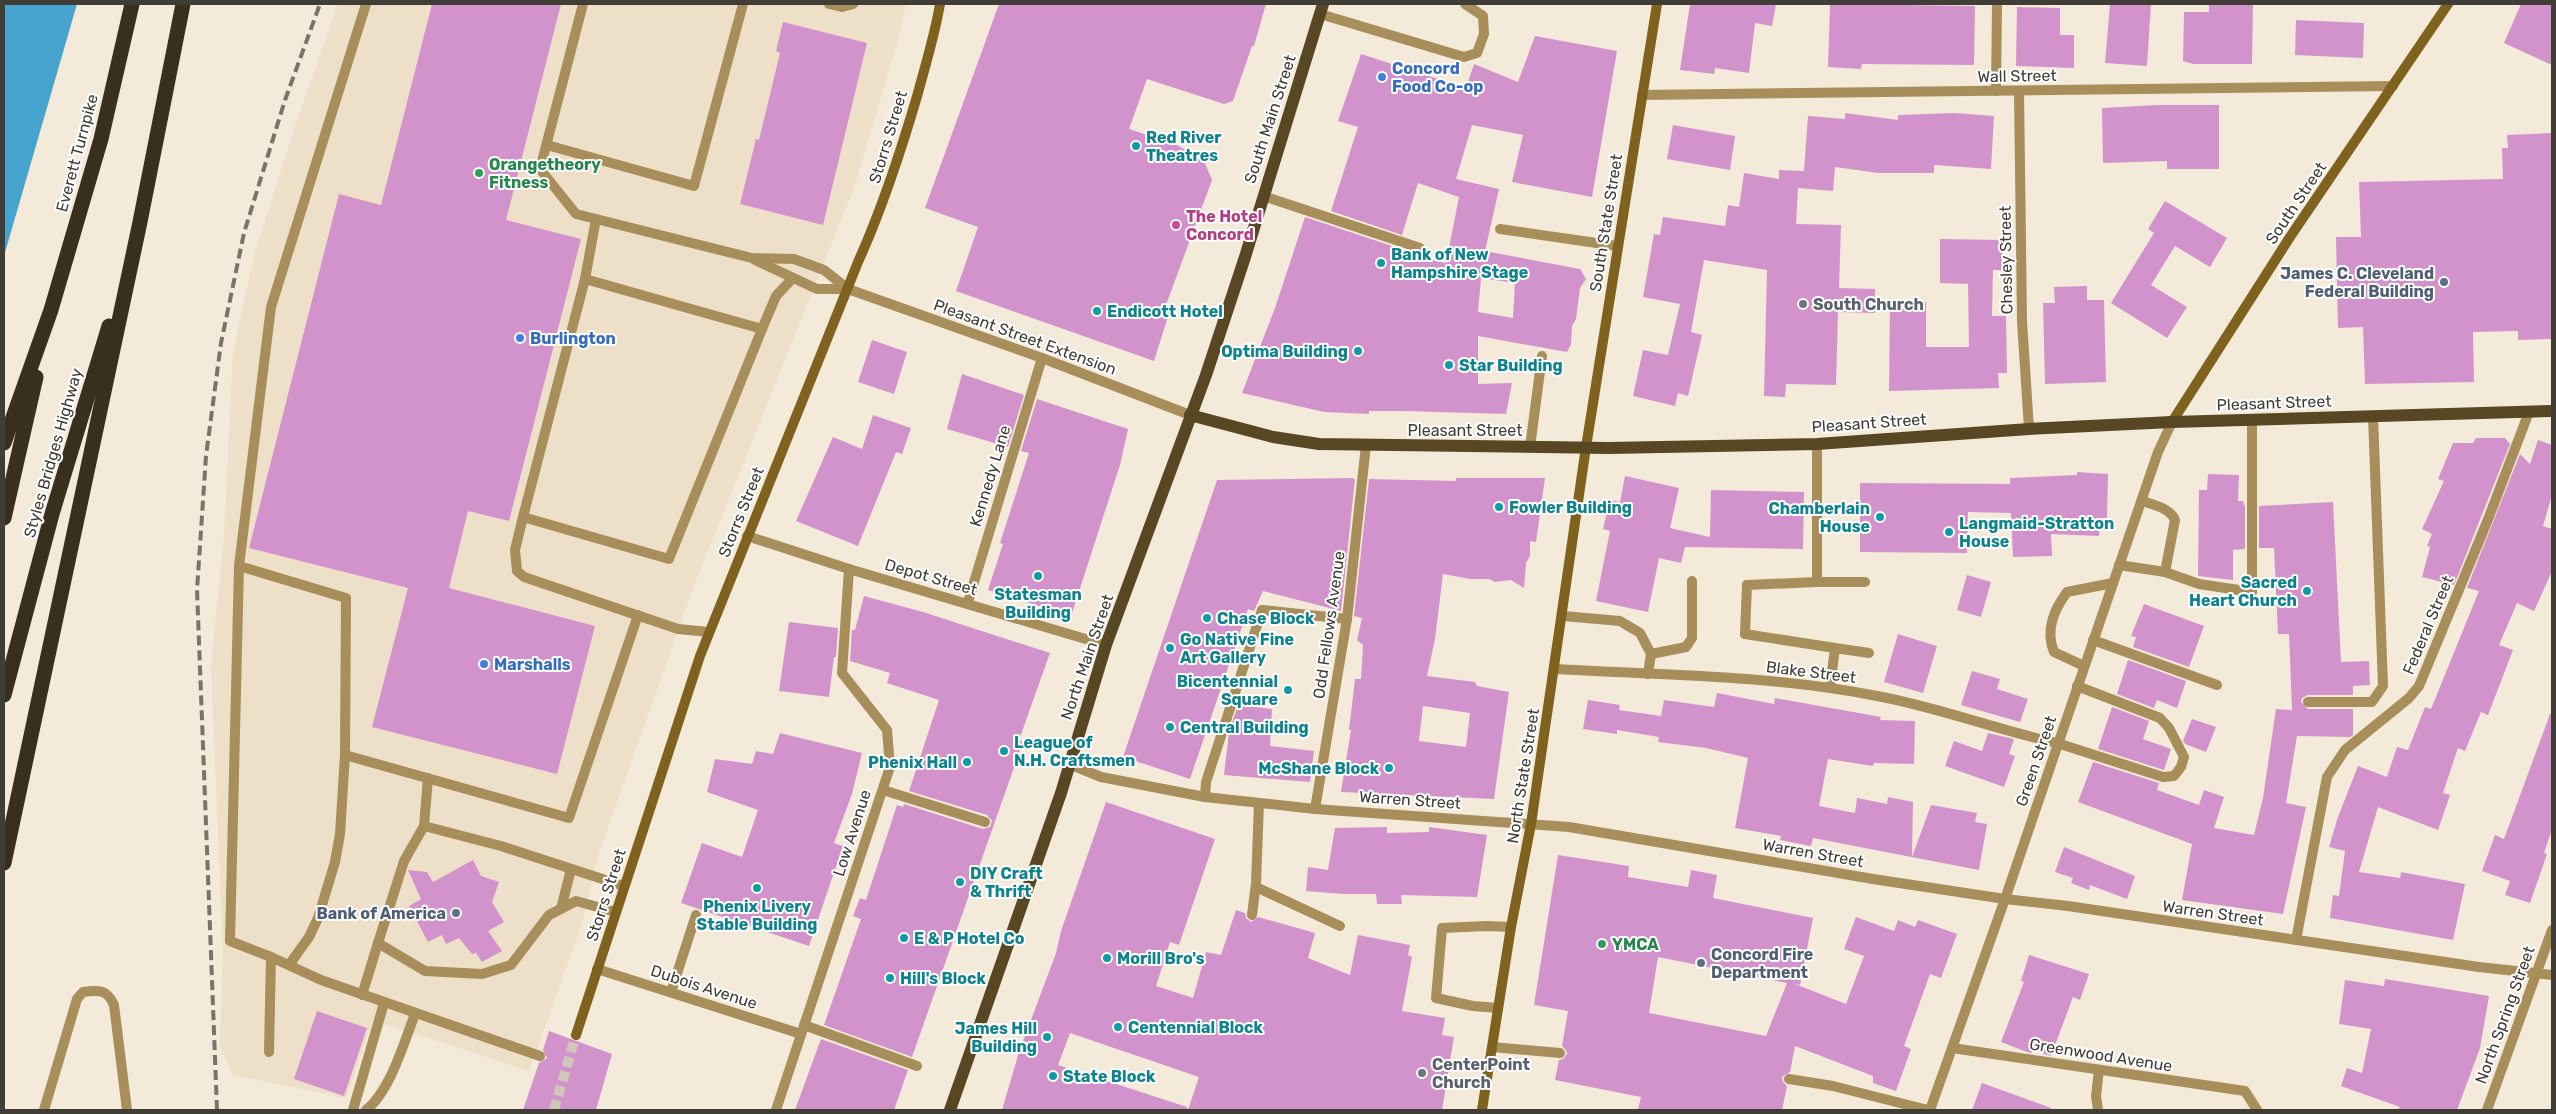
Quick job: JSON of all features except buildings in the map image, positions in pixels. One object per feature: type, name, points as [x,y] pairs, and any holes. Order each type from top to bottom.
[{"type":"highway","name":"Everett Turnpike","points":[[51,310],[102,139],[132,4]]},
{"type":"highway","points":[[4,864],[140,222],[183,4]]},
{"type":"highway","name":"Styles Bridges Highway","points":[[4,695],[52,514],[140,222]]},
{"type":"highway","points":[[4,442],[51,310]]},
{"type":"highway","name":"Styles Bridges Highway","points":[[4,518],[51,310]]},
{"type":"main road","name":"South Main Street","points":[[1190,415],[1245,257],[1321,9]]},
{"type":"main road","name":"Pleasant Street","points":[[1190,415],[1273,437],[1319,444],[1586,446],[1609,448],[1817,444],[2029,429],[2172,422],[2552,411]]},
{"type":"main road","name":"North Main Street","points":[[950,1110],[1069,764],[1106,645],[1190,415]]},
{"type":"street","points":[[366,4],[271,307],[239,566],[230,940],[320,980],[540,1056]]},
{"type":"street","points":[[583,4],[540,169],[576,214],[752,258],[794,259],[824,270],[848,288]]},
{"type":"street","points":[[547,145],[694,186],[743,4]]},
{"type":"street","points":[[829,4],[842,8],[853,4]]},
{"type":"street","name":"Storrs Street","points":[[576,1035],[709,632],[848,288],[880,215],[901,152],[936,29],[940,4]]},
{"type":"street","points":[[1321,9],[1464,58],[1477,53],[1484,34],[1483,16],[1465,4]]},
{"type":"street","name":"South State Street","points":[[1586,446],[1656,4]]},
{"type":"street","points":[[1996,91],[1997,4]]},
{"type":"street","name":"South Street","points":[[2172,422],[2290,237],[2448,4]]},
{"type":"street","name":"Wall Street","points":[[1642,95],[2393,86]]},
{"type":"street","name":"Chesley Street","points":[[2019,91],[2022,321],[2029,429]]},
{"type":"street","points":[[1263,196],[1420,248]]},
{"type":"street","points":[[596,219],[585,279],[515,550],[517,571],[524,577],[678,630],[709,632]]},
{"type":"street","points":[[1500,229],[1617,246]]},
{"type":"street","points":[[752,258],[817,290],[848,288]]},
{"type":"street","points":[[585,279],[762,329]]},
{"type":"street","points":[[523,517],[669,559],[776,296],[792,279]]},
{"type":"street","name":"Pleasant Street Extension","points":[[848,288],[1042,358],[1190,415]]},
{"type":"street","points":[[1530,447],[1542,356]]},
{"type":"street","name":"Kennedy Lane","points":[[968,602],[1042,358]]},
{"type":"street","name":"Federal Street","points":[[2296,940],[2326,776],[2345,750],[2409,698],[2419,686],[2487,522],[2529,412]]},
{"type":"street","points":[[2308,702],[2372,702],[2383,686],[2373,416]]},
{"type":"street","points":[[2119,565],[2165,572],[2199,584],[2252,592],[2252,420]]},
{"type":"street","name":"Green Street","points":[[1929,1110],[2005,899],[2158,452],[2172,422]]},
{"type":"street","points":[[1817,444],[1817,582]]},
{"type":"street","name":"Odd Fellows Avenue","points":[[1316,809],[1347,619],[1366,445]]},
{"type":"street","name":"North State Street","points":[[1482,1110],[1511,927],[1531,824],[1586,446]]},
{"type":"street","points":[[2142,501],[2168,511],[2175,520],[2165,572]]},
{"type":"street","name":"Depot Street","points":[[747,536],[849,569],[968,602],[1106,645]]},
{"type":"street","points":[[239,566],[346,598],[345,755],[340,834],[335,862],[318,918],[309,937],[289,965]]},
{"type":"street","name":"Low Avenue","points":[[776,1110],[890,767],[887,730],[842,673],[849,569]]},
{"type":"street","points":[[1651,654],[1686,647],[1692,638],[1692,580]]},
{"type":"street","points":[[1865,582],[1747,585],[1744,634],[1869,653]]},
{"type":"street","points":[[2084,666],[2054,652],[2050,642],[2051,623],[2056,607],[2067,592],[2113,583]]},
{"type":"street","points":[[1205,797],[1206,782],[1262,610],[1347,619]]},
{"type":"street","points":[[345,755],[569,818],[638,615]]},
{"type":"street","points":[[1562,616],[1620,621],[1640,633],[1651,654],[1648,674]]},
{"type":"street","points":[[2093,640],[2217,685]]},
{"type":"street","points":[[1830,688],[1835,648]]},
{"type":"street","name":"Blake Street","points":[[1555,669],[1785,682],[1879,696],[2058,743],[2163,777],[2174,776],[2181,767],[2184,757],[2169,728],[2160,718],[2077,686]]},
{"type":"street","name":"Warren Street","points":[[1069,764],[1101,777],[1205,797],[1316,809],[1570,827],[1873,879],[2005,899],[2068,906],[2478,967],[2552,975]]},
{"type":"street","points":[[362,995],[404,861],[424,826],[428,778]]},
{"type":"street","points":[[882,790],[985,822]]},
{"type":"street","points":[[1252,915],[1256,887],[1259,803]]},
{"type":"street","points":[[424,826],[501,846],[624,886]]},
{"type":"street","points":[[561,909],[571,869]]},
{"type":"street","points":[[1256,887],[1340,926]]},
{"type":"street","points":[[378,943],[425,971],[482,974],[511,965],[549,915],[576,901],[616,912]]},
{"type":"street","points":[[671,992],[696,916]]},
{"type":"street","points":[[1498,1008],[1473,1006],[1436,998],[1442,928],[1511,927]]},
{"type":"street","name":"North Spring Street","points":[[2487,1110],[2552,930]]},
{"type":"street","points":[[269,1052],[271,957]]},
{"type":"street","name":"Dubois Avenue","points":[[597,969],[917,1066]]},
{"type":"street","points":[[44,1110],[77,999],[83,992],[101,990],[110,995],[114,1005],[127,1110]]},
{"type":"street","points":[[353,1110],[384,1003]]},
{"type":"street","points":[[366,1110],[372,1105],[389,1077],[415,1014]]},
{"type":"street","points":[[1492,1047],[1560,1053]]},
{"type":"street","name":"Greenwood Avenue","points":[[1952,1048],[2245,1091],[2258,1110]]},
{"type":"street","points":[[2098,1110],[2096,1096],[2099,1070]]},
{"type":"street","points":[[1789,1079],[1834,1086],[1929,1110]]},
{"type":"shaded area","points":[[338,4],[906,4],[898,40],[853,191],[696,580],[599,853],[583,921],[529,1071],[373,1020],[346,1098],[233,1075],[220,1047],[223,951],[211,666],[224,536],[233,352],[255,252],[297,120]]},
{"type":"water","points":[[4,4],[77,4],[4,256]]},
{"type":"tunnel","points":[[554,1110],[576,1035]]},
{"type":"railway","points":[[217,1110],[197,590],[206,456],[221,343],[244,233],[285,100],[320,4]]},
{"type":"place","name":"Concord Food Co-op","points":[[1382,77]]},
{"type":"place","name":"Red River Theatres","points":[[1136,146]]},
{"type":"place","name":"Orangetheory Fitness","points":[[479,173]]},
{"type":"place","name":"The Hotel Concord","points":[[1176,225]]},
{"type":"place","name":"Bank of New Hampshire Stage","points":[[1381,263]]},
{"type":"place","name":"James C. Cleveland Federal Building","points":[[2444,282]]},
{"type":"place","name":"South Church","points":[[1803,304]]},
{"type":"place","name":"Endicott Hotel","points":[[1097,311]]},
{"type":"place","name":"Burlington","points":[[520,338]]},
{"type":"place","name":"Optima Building","points":[[1358,351]]},
{"type":"place","name":"Star Building","points":[[1449,365]]},
{"type":"place","name":"Fowler Building","points":[[1499,507]]},
{"type":"place","name":"Chamberlain House","points":[[1880,517]]},
{"type":"place","name":"Langmaid-Stratton House","points":[[1949,532]]},
{"type":"place","name":"Statesman Building","points":[[1038,576]]},
{"type":"place","name":"Sacred Heart Church","points":[[2307,591]]},
{"type":"place","name":"Chase Block","points":[[1207,618]]},
{"type":"place","name":"Go Native Fine Art Gallery","points":[[1170,648]]},
{"type":"place","name":"Marshalls","points":[[484,664]]},
{"type":"place","name":"Bicentennial Square","points":[[1288,690]]},
{"type":"place","name":"Central Building","points":[[1170,727]]},
{"type":"place","name":"League of N.H. Craftsmen","points":[[1004,751]]},
{"type":"place","name":"Phenix Hall","points":[[967,762]]},
{"type":"place","name":"McShane Block","points":[[1389,768]]},
{"type":"place","name":"DIY Craft & Thrift","points":[[960,882]]},
{"type":"place","name":"Phenix Livery Stable Building","points":[[757,888]]},
{"type":"place","name":"Bank of America","points":[[456,913]]},
{"type":"place","name":"E & P Hotel Co","points":[[904,938]]},
{"type":"place","name":"YMCA","points":[[1602,944]]},
{"type":"place","name":"Morill Bro's","points":[[1107,958]]},
{"type":"place","name":"Concord Fire Department","points":[[1701,963]]},
{"type":"place","name":"Hill's Block","points":[[890,978]]},
{"type":"place","name":"Centennial Block","points":[[1118,1027]]},
{"type":"place","name":"James Hill Building","points":[[1047,1037]]},
{"type":"place","name":"CenterPoint Church","points":[[1422,1073]]},
{"type":"place","name":"State Block","points":[[1053,1076]]}]
